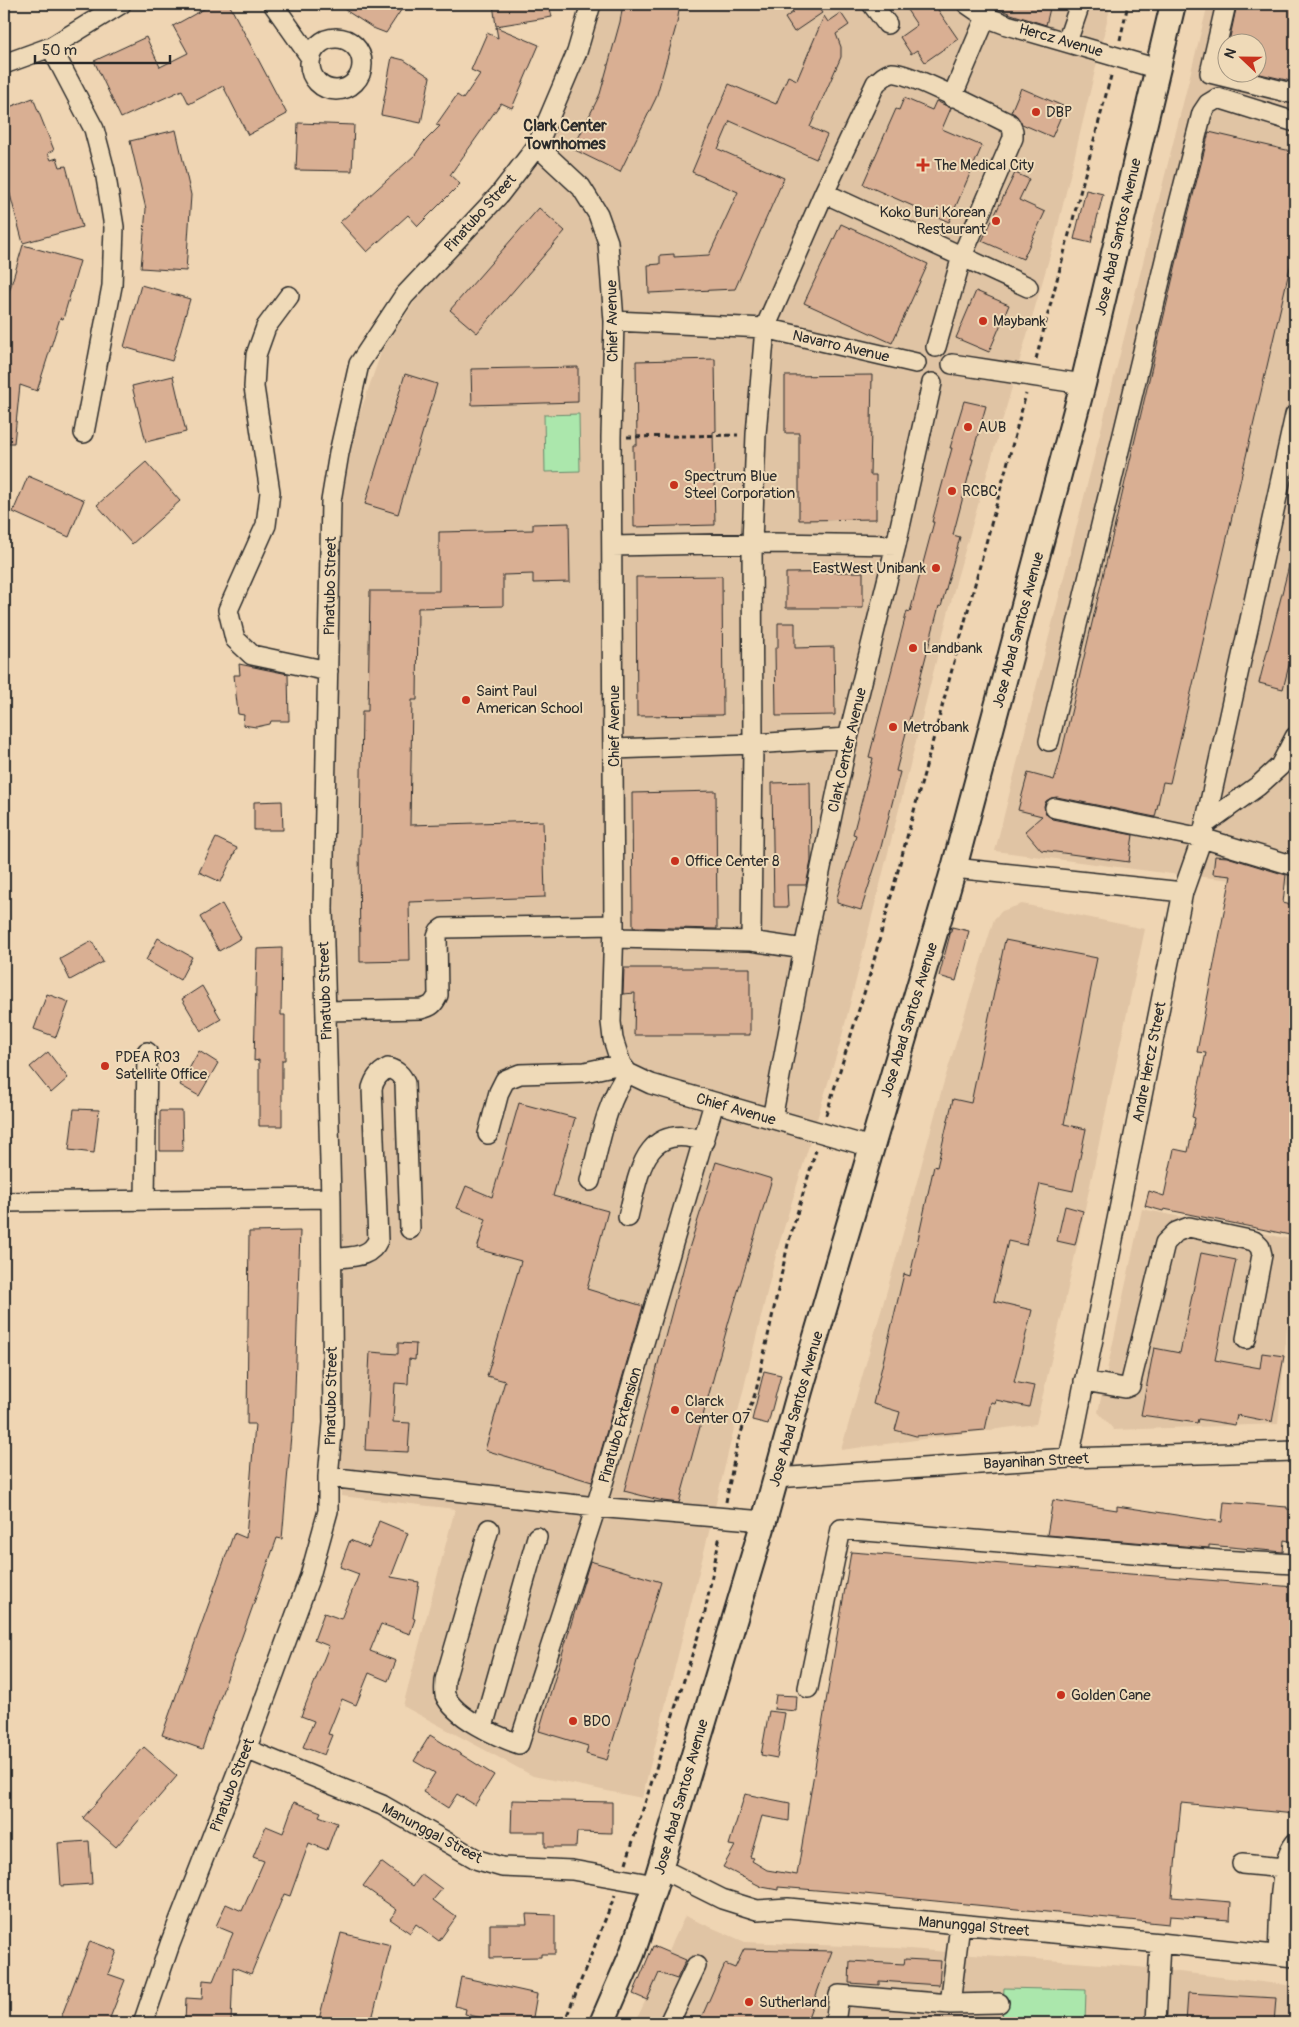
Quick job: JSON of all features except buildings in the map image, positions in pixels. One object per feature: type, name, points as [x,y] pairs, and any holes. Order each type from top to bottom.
[{"type":"main road","name":"Jose Abad Santos Avenue","points":[[602,2023],[632,1954],[658,1877],[764,1521],[871,1147],[954,868],[1083,384],[1173,4]]},
{"type":"street","points":[[4,64],[51,47],[121,4]]},
{"type":"street","points":[[272,4],[310,58]]},
{"type":"street","name":"Pinatubo Street","points":[[143,2023],[170,1944],[246,1749],[310,1576],[328,1511],[328,1477],[333,1423],[332,1198],[322,909],[331,501],[339,452],[359,364],[404,296],[499,195],[536,146],[577,52],[591,4]]},
{"type":"street","points":[[872,4],[887,24]]},
{"type":"street","name":"Hercz Avenue","points":[[967,4],[986,17],[1158,69]]},
{"type":"street","points":[[1067,42],[1080,4]]},
{"type":"street","points":[[1226,4],[1210,73],[1295,94]]},
{"type":"street","points":[[952,97],[986,17]]},
{"type":"street","points":[[51,47],[94,129],[105,171],[114,227],[112,286],[84,433]]},
{"type":"street","points":[[751,941],[753,744],[752,543],[756,434],[765,328],[824,193],[876,83],[884,76],[894,73],[903,74],[1010,124],[1013,131],[1013,138],[962,256],[936,347]]},
{"type":"street","points":[[1050,741],[1168,244],[1202,113],[1208,104],[1218,98],[1295,122]]},
{"type":"street","name":"Chief Avenue","points":[[536,146],[580,187],[598,214],[608,242],[614,321],[611,437],[614,749],[614,931],[611,1022],[613,1039],[624,1068],[651,1084],[871,1147]]},
{"type":"street","points":[[824,193],[1028,287]]},
{"type":"street","points":[[289,296],[266,328],[256,355],[254,387],[270,492],[266,525],[228,610],[235,639],[252,655],[328,670]]},
{"type":"street","name":"Navarro Avenue","points":[[614,321],[765,328],[916,363]]},
{"type":"street","points":[[936,347],[947,353],[952,364],[951,370],[944,380],[932,383],[927,382],[918,374],[916,363],[925,350],[936,347]]},
{"type":"street","points":[[952,364],[1083,384]]},
{"type":"street","name":"Clark Center Avenue","points":[[772,1119],[804,949],[848,738],[896,544],[932,383]]},
{"type":"street","name":"Andre Hercz Street","points":[[1069,1458],[1183,892],[1203,831],[1295,415]]},
{"type":"street","points":[[612,546],[752,543],[896,544]]},
{"type":"street","points":[[1203,831],[1280,766],[1295,737]]},
{"type":"street","points":[[614,749],[753,744],[848,738]]},
{"type":"street","points":[[1055,808],[1203,831],[1295,866]]},
{"type":"street","points":[[954,868],[1183,892]]},
{"type":"street","points":[[326,1011],[421,1010],[429,1008],[435,1002],[438,995],[437,936],[443,928],[614,931],[751,941],[804,949]]},
{"type":"street","points":[[144,1200],[147,1052]]},
{"type":"street","points":[[332,1259],[370,1253],[375,1248],[378,1240],[372,1088],[380,1072],[388,1068],[397,1071],[405,1083],[410,1229]]},
{"type":"street","points":[[488,1134],[498,1092],[505,1080],[520,1074],[585,1072],[624,1068],[611,1105],[590,1181]]},
{"type":"street","name":"Pinatubo Extension","points":[[483,1727],[500,1737],[519,1744],[596,1507],[714,1103]]},
{"type":"street","points":[[628,1217],[641,1169],[652,1148],[658,1142],[676,1136],[688,1136],[704,1140]]},
{"type":"street","points":[[4,1202],[332,1198]]},
{"type":"street","points":[[1084,1382],[1125,1388],[1130,1386],[1165,1243],[1176,1232],[1189,1227],[1254,1241],[1260,1247],[1262,1255],[1246,1339]]},
{"type":"street","name":"Bayanihan Street","points":[[776,1478],[1069,1458],[1295,1451]]},
{"type":"street","points":[[328,1477],[596,1507],[764,1521]]},
{"type":"street","points":[[489,1529],[445,1680],[444,1694],[456,1710],[483,1727],[537,1537]]},
{"type":"street","points":[[808,1688],[841,1529],[1218,1560],[1295,1564]]},
{"type":"street","name":"Manunggal Street","points":[[246,1749],[382,1805],[478,1860],[502,1867],[572,1870],[621,1880],[658,1877],[757,1910],[788,1908],[1160,1942],[1286,1956]]},
{"type":"street","points":[[1286,1956],[1283,1868],[1290,1848],[1295,1843]]},
{"type":"street","points":[[1242,1864],[1283,1868]]},
{"type":"street","points":[[950,2004],[960,1925]]},
{"type":"street","points":[[1156,2023],[1160,1942]]},
{"type":"street","points":[[669,2023],[696,1966]]},
{"type":"street","points":[[835,2023],[839,1995],[950,2004],[998,2002]]},
{"type":"path","points":[[564,2023],[621,1880],[704,1618],[737,1444],[756,1391],[788,1244],[872,971],[1116,56],[1128,4]]},
{"type":"path","points":[[611,437],[756,434]]},
{"type":"shaded area","points":[[598,4],[1111,4],[1055,238],[957,578],[841,1040],[777,1251],[642,1798],[533,1776],[403,1706],[455,1509],[341,1496],[339,1455],[333,826],[339,510],[357,421],[382,350],[426,285],[519,184],[596,25]]},
{"type":"shaded area","points":[[1208,4],[1295,4],[1295,886],[1172,874],[995,851]]},
{"type":"shaded area","points":[[1022,904],[1145,929],[1066,1297],[1036,1424],[841,1450],[896,1259],[943,1085],[994,919],[1002,911]]},
{"type":"shaded area","points":[[1142,1209],[1295,1240],[1278,1424],[1114,1430],[1098,1412]]},
{"type":"shaded area","points":[[685,1916],[745,1942],[896,1948],[1138,1967],[1295,1986],[1295,2023],[635,2023]]},
{"type":"green space","points":[[579,414],[580,471],[545,472],[544,415]]},
{"type":"green space","points":[[1004,1988],[1086,1990],[1085,2023],[1002,2023]]},
{"type":"place","name":"DBP","points":[[1036,112]]},
{"type":"place","name":"The Medical City","points":[[923,165]]},
{"type":"place","name":"Koko Buri Korean Restaurant","points":[[996,221]]},
{"type":"place","name":"Maybank","points":[[983,321]]},
{"type":"place","name":"AUB","points":[[968,427]]},
{"type":"place","name":"Spectrum Blue Steel Corporation","points":[[674,485]]},
{"type":"place","name":"RCBC","points":[[952,491]]},
{"type":"place","name":"EastWest Unibank","points":[[936,568]]},
{"type":"place","name":"Landbank","points":[[913,648]]},
{"type":"place","name":"Saint Paul American School","points":[[466,700]]},
{"type":"place","name":"Metrobank","points":[[893,727]]},
{"type":"place","name":"Office Center 8","points":[[675,861]]},
{"type":"place","name":"PDEA RO3 Satellite Office","points":[[105,1066]]},
{"type":"place","name":"Clarck Center 07","points":[[675,1410]]},
{"type":"place","name":"Golden Cane","points":[[1061,1695]]},
{"type":"place","name":"BDO","points":[[573,1721]]},
{"type":"place","name":"Sutherland","points":[[749,2002]]},
{"type":"district","name":"Clark Center Townhomes","points":[[565,134]]}]
